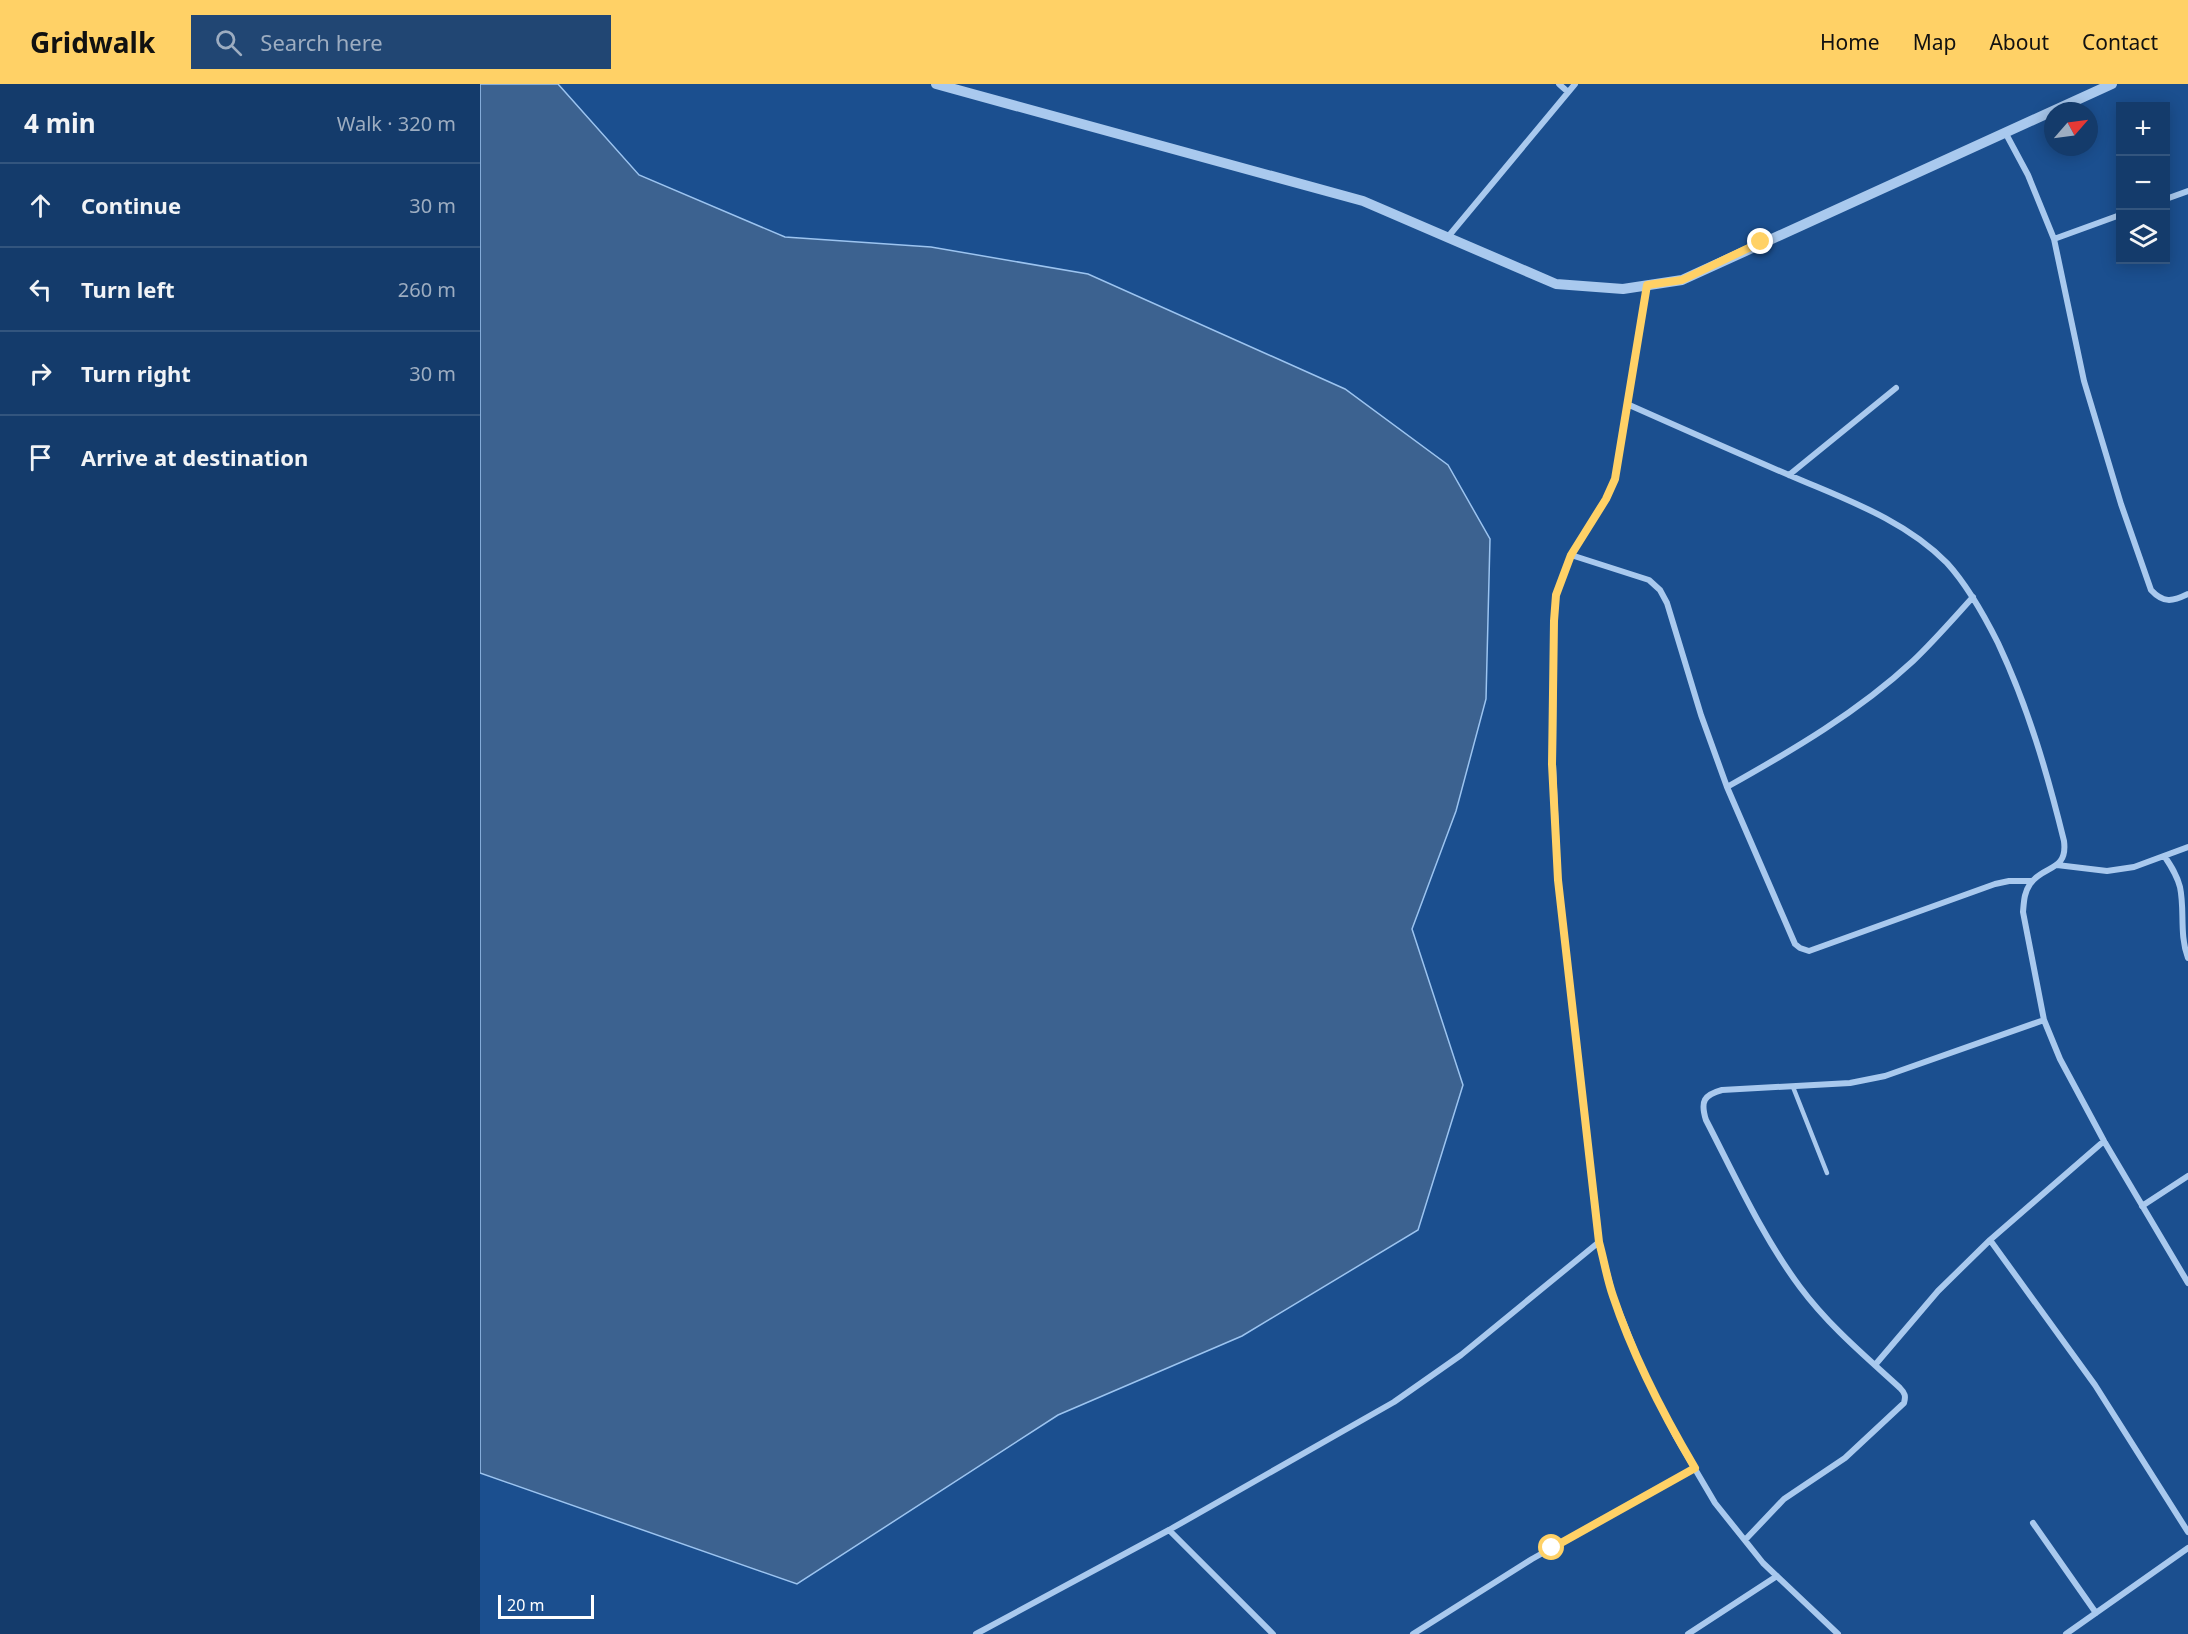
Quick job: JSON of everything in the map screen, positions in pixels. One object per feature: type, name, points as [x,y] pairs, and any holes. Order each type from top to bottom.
[{"type":"street","points":[[936,84],[1363,201],[1556,284],[1623,289],[1682,280],[2112,84]]},
{"type":"street","points":[[1560,84],[1568,92]]},
{"type":"street","points":[[1447,238],[1575,84]]},
{"type":"street","points":[[2005,132],[2028,175],[2054,239],[2084,381],[2118,494],[2151,590],[2159,599],[2171,601],[2188,594]]},
{"type":"street","points":[[2170,198],[2188,191]]},
{"type":"street","points":[[2054,239],[2116,217]]},
{"type":"street","points":[[1647,285],[1615,479],[1606,499],[1571,555],[1556,595],[1554,621],[1552,764],[1558,880],[1599,1242],[1613,1296],[1642,1369],[1675,1435],[1715,1503],[1744,1540],[1777,1576],[1838,1634]]},
{"type":"street","points":[[1790,475],[1896,388]]},
{"type":"street","points":[[1627,404],[1860,504],[1910,533],[1947,563],[1973,597],[2013,674],[2046,769],[2065,851],[2057,865],[2032,881],[2024,894],[2024,912],[2044,1020],[2061,1059],[2104,1141],[2188,1283]]},
{"type":"street","points":[[1571,555],[1649,580],[1660,590],[1667,603],[1701,715],[1727,787],[1795,944],[1804,951],[1918,913],[1995,884],[2009,881],[2032,881]]},
{"type":"street","points":[[1727,787],[1813,738],[1876,692],[1930,644],[1973,597]]},
{"type":"street","points":[[2057,865],[2107,870],[2134,867],[2188,847]]},
{"type":"street","points":[[2164,857],[2176,875],[2180,888],[2181,932],[2188,958]]},
{"type":"street","points":[[1744,1540],[1784,1499],[1845,1458],[1904,1403],[1905,1393],[1837,1330],[1800,1288],[1767,1237],[1706,1120],[1702,1108],[1705,1098],[1722,1090],[1850,1083],[1885,1076],[2044,1020]]},
{"type":"street","points":[[1875,1365],[1938,1292],[1990,1240],[2104,1141]]},
{"type":"street","points":[[2142,1206],[2188,1176]]},
{"type":"street","points":[[1990,1240],[2131,1438],[2188,1532]]},
{"type":"street","points":[[976,1634],[1169,1530],[1394,1402],[1461,1355],[1599,1242]]},
{"type":"street","points":[[1413,1634],[1532,1559],[1695,1468]]},
{"type":"street","points":[[2033,1523],[2096,1612]]},
{"type":"street","points":[[1169,1530],[1273,1634]]},
{"type":"street","points":[[2066,1634],[2188,1548]]},
{"type":"street","points":[[1688,1634],[1777,1576]]},
{"type":"lane","points":[[1793,1086],[1827,1173]]},
{"type":"water","points":[[480,84],[558,84],[639,175],[785,237],[931,247],[1088,274],[1345,389],[1448,465],[1490,539],[1486,699],[1456,811],[1412,929],[1463,1085],[1418,1230],[1242,1336],[1058,1415],[797,1584],[480,1473]]},
{"type":"route","points":[[1552,1548],[1695,1468],[1675,1435],[1642,1369],[1613,1296],[1599,1242],[1558,880],[1552,764],[1556,595],[1571,555],[1606,499],[1615,479],[1647,285],[1682,280],[1761,242]]}]
